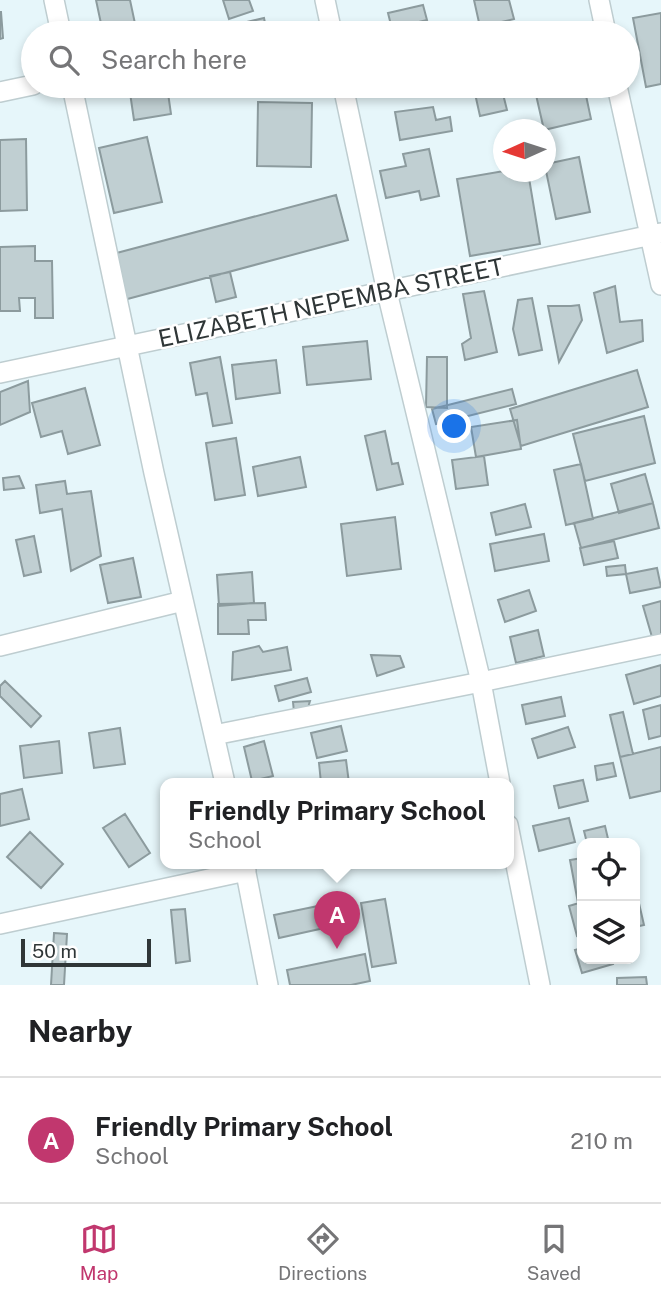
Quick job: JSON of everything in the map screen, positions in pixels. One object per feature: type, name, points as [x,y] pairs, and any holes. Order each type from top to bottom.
[{"type":"street","points":[[54,0],[58,21]]},
{"type":"street","points":[[325,0],[329,21]]},
{"type":"street","points":[[599,0],[603,21]]},
{"type":"street","points":[[0,92],[21,88]]},
{"type":"street","points":[[75,98],[154,473],[224,778]]},
{"type":"street","points":[[346,98],[387,292],[481,682],[499,778]]},
{"type":"street","points":[[620,98],[655,235],[661,285]]},
{"type":"street","name":"ELIZABETH NEPEMBA STREET","points":[[0,373],[655,235]]},
{"type":"street","points":[[0,646],[183,601]]},
{"type":"street","points":[[214,735],[661,644]]},
{"type":"street","points":[[514,851],[540,985]]},
{"type":"street","points":[[0,924],[236,869]]},
{"type":"street","points":[[245,869],[268,985]]},
{"type":"building","points":[[96,0],[130,0],[134,21],[100,21]]},
{"type":"building","points":[[223,0],[249,0],[253,11],[229,19]]},
{"type":"building","points":[[474,0],[509,0],[514,19],[479,21]]},
{"type":"building","points":[[423,5],[427,20],[390,21],[388,13]]},
{"type":"building","points":[[0,12],[3,38],[0,39]]},
{"type":"building","points":[[661,13],[661,84],[646,87],[640,55],[640,21],[634,21],[633,18]]},
{"type":"building","points":[[131,98],[169,98],[171,114],[134,120]]},
{"type":"building","points":[[476,98],[504,98],[507,110],[480,116]]},
{"type":"building","points":[[537,98],[587,98],[591,119],[556,127],[556,119],[542,119]]},
{"type":"building","points":[[258,102],[312,103],[311,167],[257,166]]},
{"type":"building","points":[[433,107],[436,120],[450,117],[452,131],[400,140],[395,112]]},
{"type":"building","points":[[147,137],[162,202],[114,213],[99,148]]},
{"type":"building","points":[[26,139],[27,210],[0,211],[0,140]]},
{"type":"building","points":[[429,149],[439,196],[421,200],[419,191],[386,198],[380,171],[406,166],[403,154]]},
{"type":"building","points":[[579,157],[590,212],[556,219],[548,182],[556,182],[556,162]]},
{"type":"building","points":[[493,173],[493,182],[530,182],[540,244],[470,256],[457,179]]},
{"type":"building","points":[[336,195],[348,240],[120,301],[109,255]]},
{"type":"building","points":[[35,246],[35,261],[52,261],[53,318],[35,318],[35,298],[19,298],[20,311],[0,311],[0,247]]},
{"type":"building","points":[[230,272],[236,297],[216,302],[210,276]]},
{"type":"building","points":[[615,286],[620,322],[642,320],[643,341],[607,353],[594,293]]},
{"type":"building","points":[[484,291],[497,352],[465,360],[462,344],[471,338],[463,294]]},
{"type":"building","points":[[532,298],[542,350],[519,355],[513,329],[518,300]]},
{"type":"building","points":[[579,305],[582,320],[559,362],[548,306]]},
{"type":"building","points":[[367,341],[371,379],[307,385],[303,347]]},
{"type":"building","points":[[220,357],[232,423],[213,426],[207,393],[196,395],[190,363]]},
{"type":"building","points":[[427,357],[447,357],[447,408],[426,407]]},
{"type":"building","points":[[276,360],[280,393],[236,399],[232,365]]},
{"type":"building","points":[[637,370],[648,407],[521,446],[510,409]]},
{"type":"building","points":[[28,381],[30,412],[0,425],[0,392]]},
{"type":"building","points":[[85,388],[100,445],[68,454],[62,431],[41,437],[32,403]]},
{"type":"building","points":[[512,389],[516,404],[436,424],[432,409]]},
{"type":"building","points":[[644,416],[655,463],[585,481],[573,434]]},
{"type":"building","points":[[517,420],[521,449],[476,457],[471,427]]},
{"type":"building","points":[[385,431],[392,464],[398,463],[403,484],[377,490],[365,436]]},
{"type":"building","points":[[236,438],[245,495],[215,500],[206,443]]},
{"type":"building","points":[[484,456],[488,485],[456,489],[452,460]]},
{"type":"building","points":[[300,457],[306,487],[258,496],[253,467]]},
{"type":"building","points":[[581,464],[593,519],[566,525],[554,470]]},
{"type":"building","points":[[645,474],[653,503],[619,513],[611,484]]},
{"type":"building","points":[[19,476],[24,488],[4,490],[3,478]]},
{"type":"building","points":[[65,481],[67,494],[91,491],[101,556],[71,571],[62,509],[40,513],[36,485]]},
{"type":"building","points":[[653,503],[659,528],[581,548],[574,523]]},
{"type":"building","points":[[525,504],[531,527],[496,535],[491,513]]},
{"type":"building","points":[[395,517],[401,569],[347,576],[341,524]]},
{"type":"building","points":[[544,534],[549,561],[495,571],[490,544]]},
{"type":"building","points":[[34,536],[41,572],[24,576],[16,540]]},
{"type":"building","points":[[614,541],[618,558],[584,565],[580,548]]},
{"type":"building","points":[[133,558],[141,597],[108,603],[100,565]]},
{"type":"building","points":[[625,565],[626,574],[607,576],[606,567]]},
{"type":"building","points":[[657,568],[661,587],[630,593],[626,574]]},
{"type":"building","points":[[252,572],[254,603],[219,606],[217,575]]},
{"type":"building","points":[[529,590],[536,611],[505,622],[498,600]]},
{"type":"building","points":[[661,601],[661,635],[652,637],[643,606]]},
{"type":"building","points":[[265,603],[266,620],[248,620],[249,634],[218,634],[218,604]]},
{"type":"building","points":[[538,630],[544,656],[516,663],[510,637]]},
{"type":"building","points":[[259,646],[263,652],[287,647],[291,670],[232,680],[233,652]]},
{"type":"building","points":[[371,655],[400,656],[404,667],[377,676]]},
{"type":"building","points":[[661,665],[661,696],[634,704],[626,675]]},
{"type":"building","points":[[307,678],[311,692],[279,701],[275,686]]},
{"type":"building","points":[[5,681],[41,716],[31,727],[0,696],[0,686]]},
{"type":"building","points":[[561,697],[565,716],[526,724],[522,705]]},
{"type":"building","points":[[310,701],[307,711],[294,712],[293,702]]},
{"type":"building","points":[[661,705],[661,736],[649,739],[643,710]]},
{"type":"building","points":[[623,712],[633,754],[620,757],[610,715]]},
{"type":"building","points":[[341,726],[347,751],[317,758],[311,733]]},
{"type":"building","points":[[568,727],[575,747],[538,758],[532,739]]},
{"type":"building","points":[[120,728],[125,764],[94,768],[89,733]]},
{"type":"building","points":[[59,741],[62,773],[24,778],[20,746]]},
{"type":"building","points":[[264,741],[273,776],[251,778],[244,747]]},
{"type":"building","points":[[661,747],[661,791],[630,798],[620,757]]},
{"type":"building","points":[[346,760],[348,778],[320,778],[319,763]]},
{"type":"building","points":[[613,763],[616,776],[597,780],[595,766]]},
{"type":"building","points":[[583,780],[588,801],[559,808],[554,786]]},
{"type":"building","points":[[22,789],[29,819],[0,826],[0,794]]},
{"type":"building","points":[[125,814],[150,853],[129,867],[103,828]]},
{"type":"building","points":[[569,818],[575,842],[539,851],[533,826]]},
{"type":"building","points":[[605,826],[608,838],[586,838],[584,831]]},
{"type":"building","points":[[30,832],[63,864],[41,888],[7,857]]},
{"type":"building","points":[[577,859],[577,898],[570,860]]},
{"type":"building","points":[[352,899],[356,921],[279,938],[274,915]]},
{"type":"building","points":[[385,899],[396,963],[372,967],[361,903]]},
{"type":"building","points":[[577,904],[577,936],[569,906]]},
{"type":"building","points":[[640,908],[644,925],[640,926]]},
{"type":"building","points":[[185,909],[190,961],[176,963],[171,910]]},
{"type":"building","points":[[54,933],[67,934],[64,985],[51,985]]},
{"type":"building","points":[[365,954],[370,981],[351,985],[290,985],[287,970]]},
{"type":"building","points":[[579,964],[613,964],[582,973]]},
{"type":"building","points":[[646,977],[647,985],[617,985],[617,978]]},
{"type":"place","name":"Friendly Primary School","points":[[337,949]]}]
